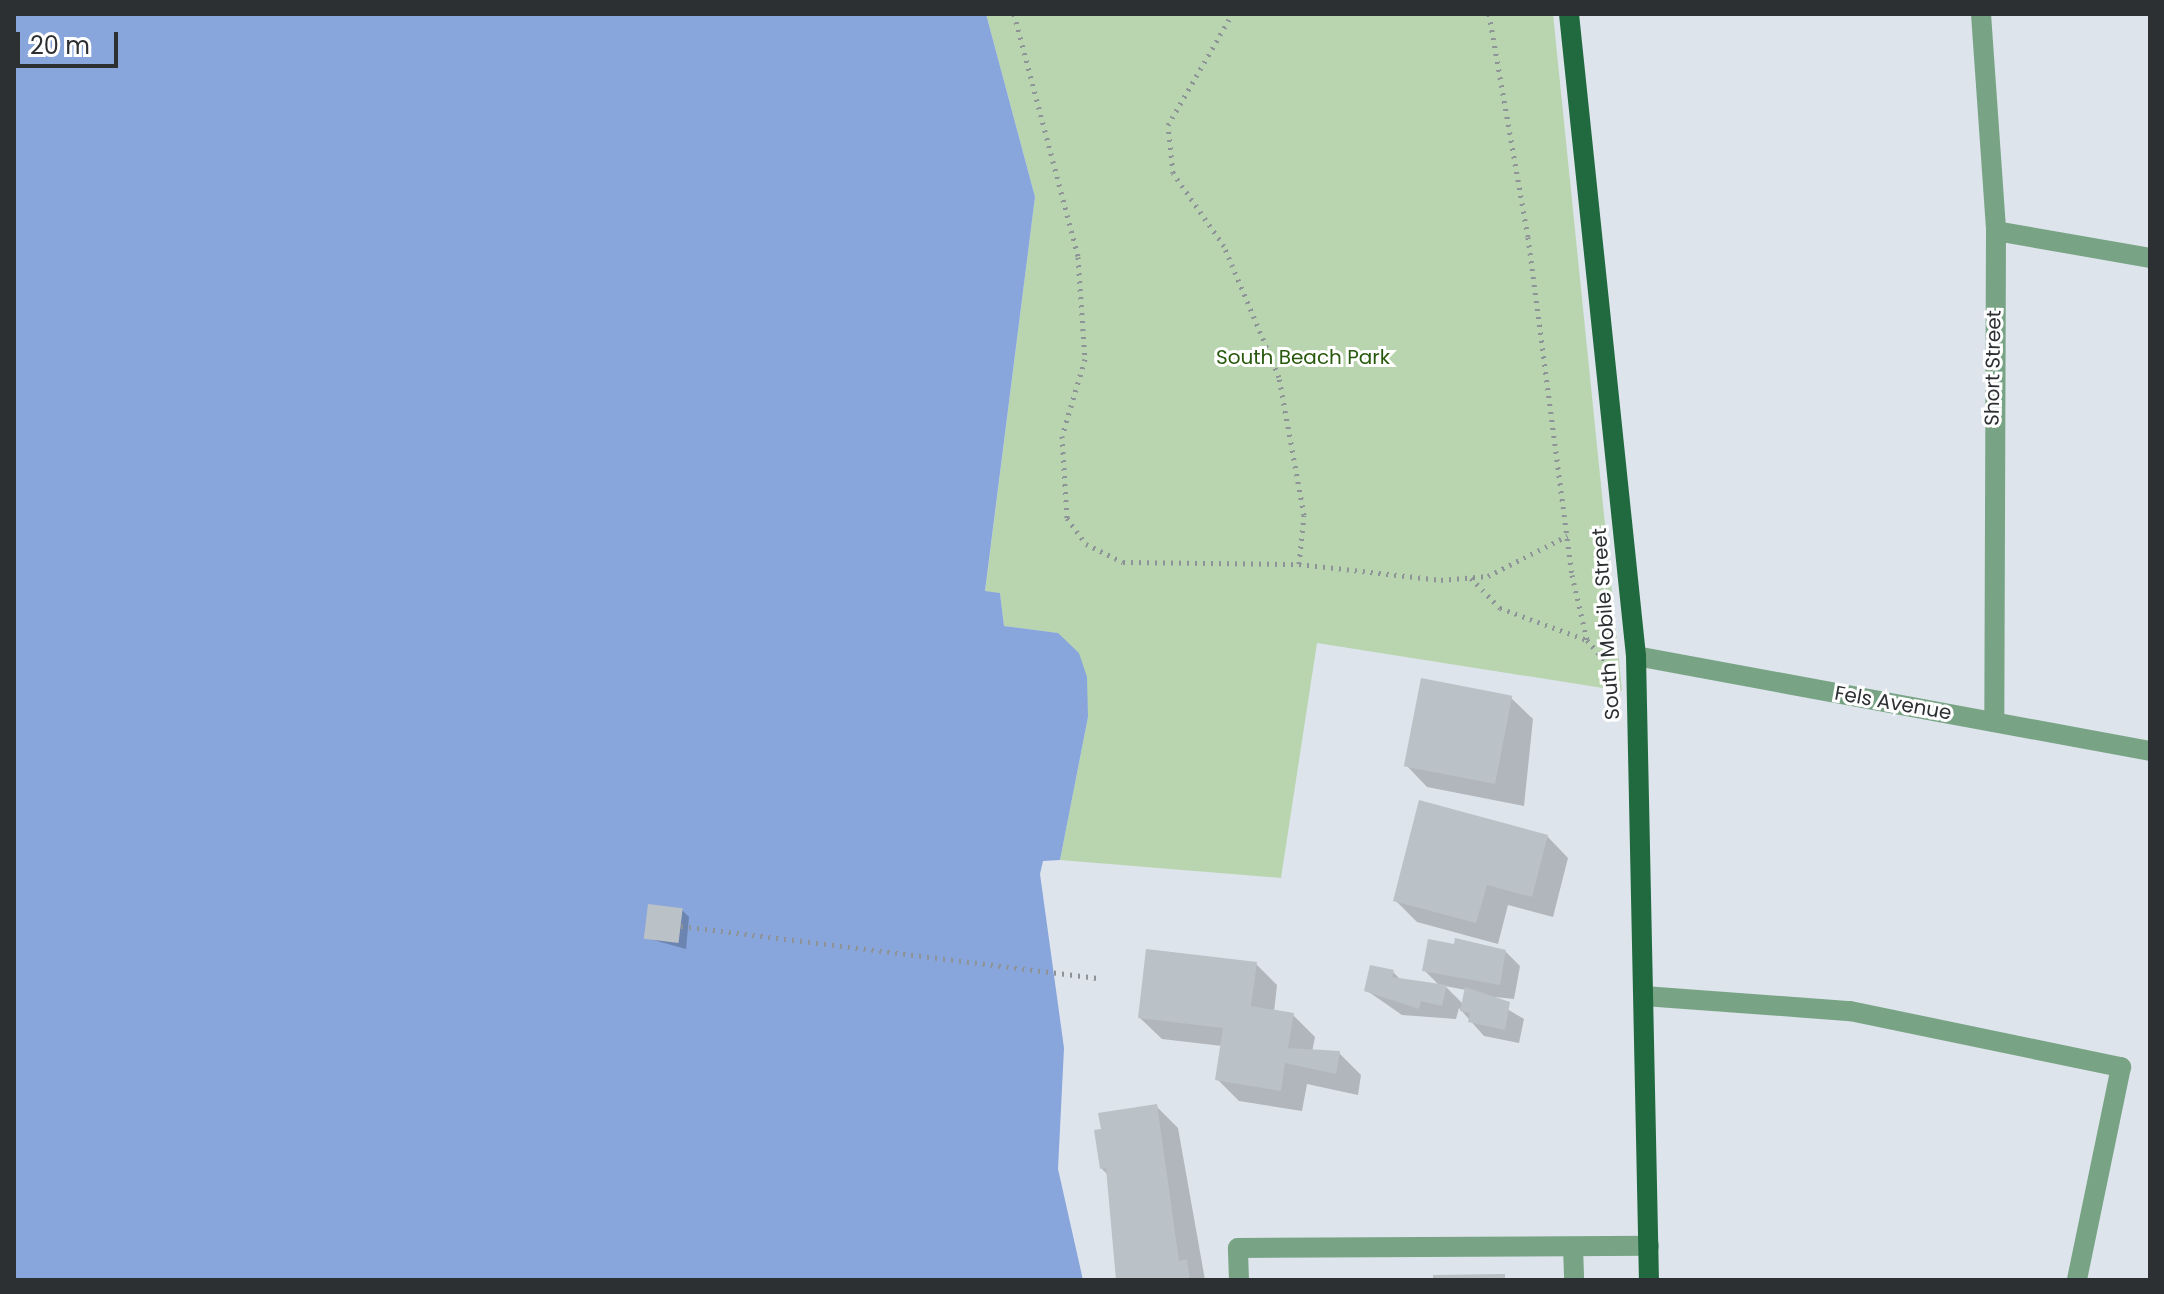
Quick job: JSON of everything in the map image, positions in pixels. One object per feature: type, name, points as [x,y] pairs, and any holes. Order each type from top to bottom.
[{"type":"main road","name":"South Mobile Street","points":[[1569,14],[1636,656],[1649,1280]]},
{"type":"street","name":"Short Street","points":[[1981,14],[1996,231],[1994,722]]},
{"type":"street","points":[[1996,231],[2150,258]]},
{"type":"street","name":"Fels Avenue","points":[[1636,656],[2150,751]]},
{"type":"street","points":[[1644,996],[1850,1011],[2121,1067],[2077,1280]]},
{"type":"street","points":[[1239,1280],[1238,1248],[1649,1246]]},
{"type":"street","points":[[1573,1247],[1574,1280]]},
{"type":"path","points":[[1014,14],[1078,257],[1085,359],[1062,436],[1067,518],[1086,544],[1123,562],[1299,564],[1470,577],[1488,576],[1567,536]]},
{"type":"path","points":[[1232,14],[1168,125],[1173,173],[1224,246],[1279,377],[1304,515],[1299,564]]},
{"type":"path","points":[[1489,14],[1528,237],[1567,536],[1587,640]]},
{"type":"path","points":[[1470,577],[1500,608],[1587,640],[1608,661],[1608,677]]},
{"type":"path","points":[[681,926],[1098,978]]},
{"type":"green space","name":"South Beach Park","points":[[986,14],[1553,14],[1622,691],[1317,643],[1281,878],[1060,860],[1088,717],[1057,633],[1004,626],[1000,593],[985,592],[1035,197]]},
{"type":"water","points":[[14,14],[986,14],[1035,197],[985,591],[1000,593],[1004,626],[1058,633],[1079,653],[1087,677],[1088,717],[1060,860],[1043,861],[1040,874],[1064,1048],[1058,1169],[1083,1280],[14,1280]]},
{"type":"building","points":[[1421,678],[1512,696],[1495,784],[1404,766]]},
{"type":"building","points":[[1419,800],[1548,835],[1532,897],[1487,885],[1476,923],[1393,901]]},
{"type":"building","points":[[648,904],[683,908],[678,943],[644,939]]},
{"type":"building","points":[[1455,938],[1506,950],[1500,985],[1422,971],[1428,939],[1454,944]]},
{"type":"building","points":[[1146,949],[1257,962],[1251,1006],[1294,1013],[1288,1048],[1340,1051],[1336,1074],[1285,1063],[1281,1091],[1215,1080],[1223,1028],[1138,1018]]},
{"type":"building","points":[[1370,965],[1394,970],[1392,977],[1447,985],[1442,1006],[1421,1001],[1419,1009],[1364,991]]},
{"type":"building","points":[[1465,987],[1510,1002],[1505,1030],[1468,1022],[1470,1013],[1460,1011]]},
{"type":"building","points":[[1157,1104],[1179,1261],[1187,1259],[1190,1280],[1116,1280],[1106,1168],[1100,1169],[1094,1130],[1101,1129],[1098,1113]]},
{"type":"building","points":[[1505,1274],[1505,1280],[1433,1280],[1433,1275]]}]
